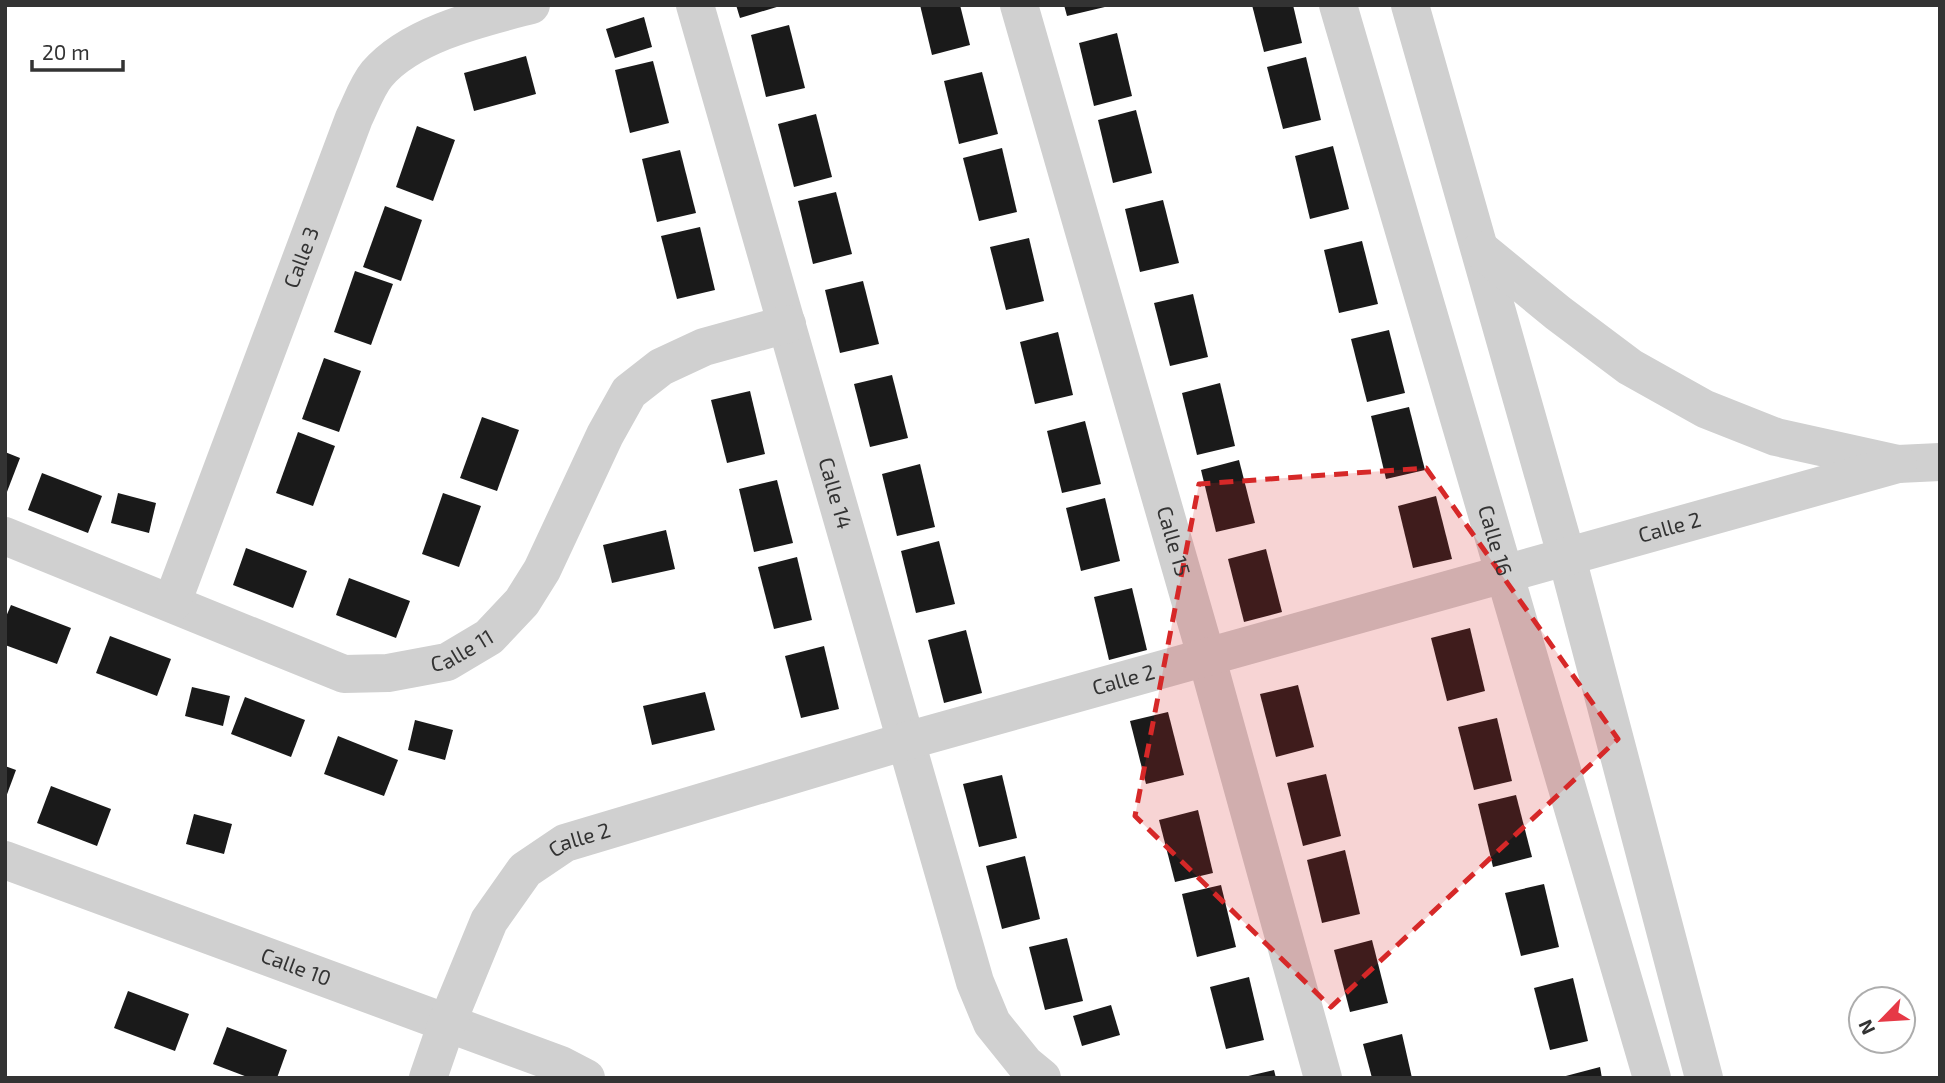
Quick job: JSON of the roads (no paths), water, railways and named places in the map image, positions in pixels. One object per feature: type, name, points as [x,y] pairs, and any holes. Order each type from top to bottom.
[{"type":"street","name":"Calle 3","points":[[173,603],[354,118],[376,75],[405,50],[438,33],[531,5]]},
{"type":"street","name":"Calle 14","points":[[695,5],[975,982],[992,1023],[1025,1064],[1042,1078]]},
{"type":"street","name":"Calle 15","points":[[1019,5],[1207,659],[1322,1078]]},
{"type":"street","name":"Calle 16","points":[[1338,5],[1652,1078]]},
{"type":"street","points":[[1410,5],[1567,558],[1704,1078]]},
{"type":"street","name":"Calle 2","points":[[1481,250],[1630,367],[1705,409],[1776,437],[1898,464]]},
{"type":"street","name":"Calle 11","points":[[5,536],[344,674],[388,673],[447,662],[489,637],[522,602],[542,570],[629,392],[662,367],[704,347],[787,324]]},
{"type":"street","name":"Calle 2","points":[[447,1023],[489,921],[526,870],[565,843],[906,741],[1898,464],[1940,462]]},
{"type":"street","name":"Calle 10","points":[[5,860],[561,1065],[586,1078]]},
{"type":"street","points":[[428,1078],[447,1023]]}]
